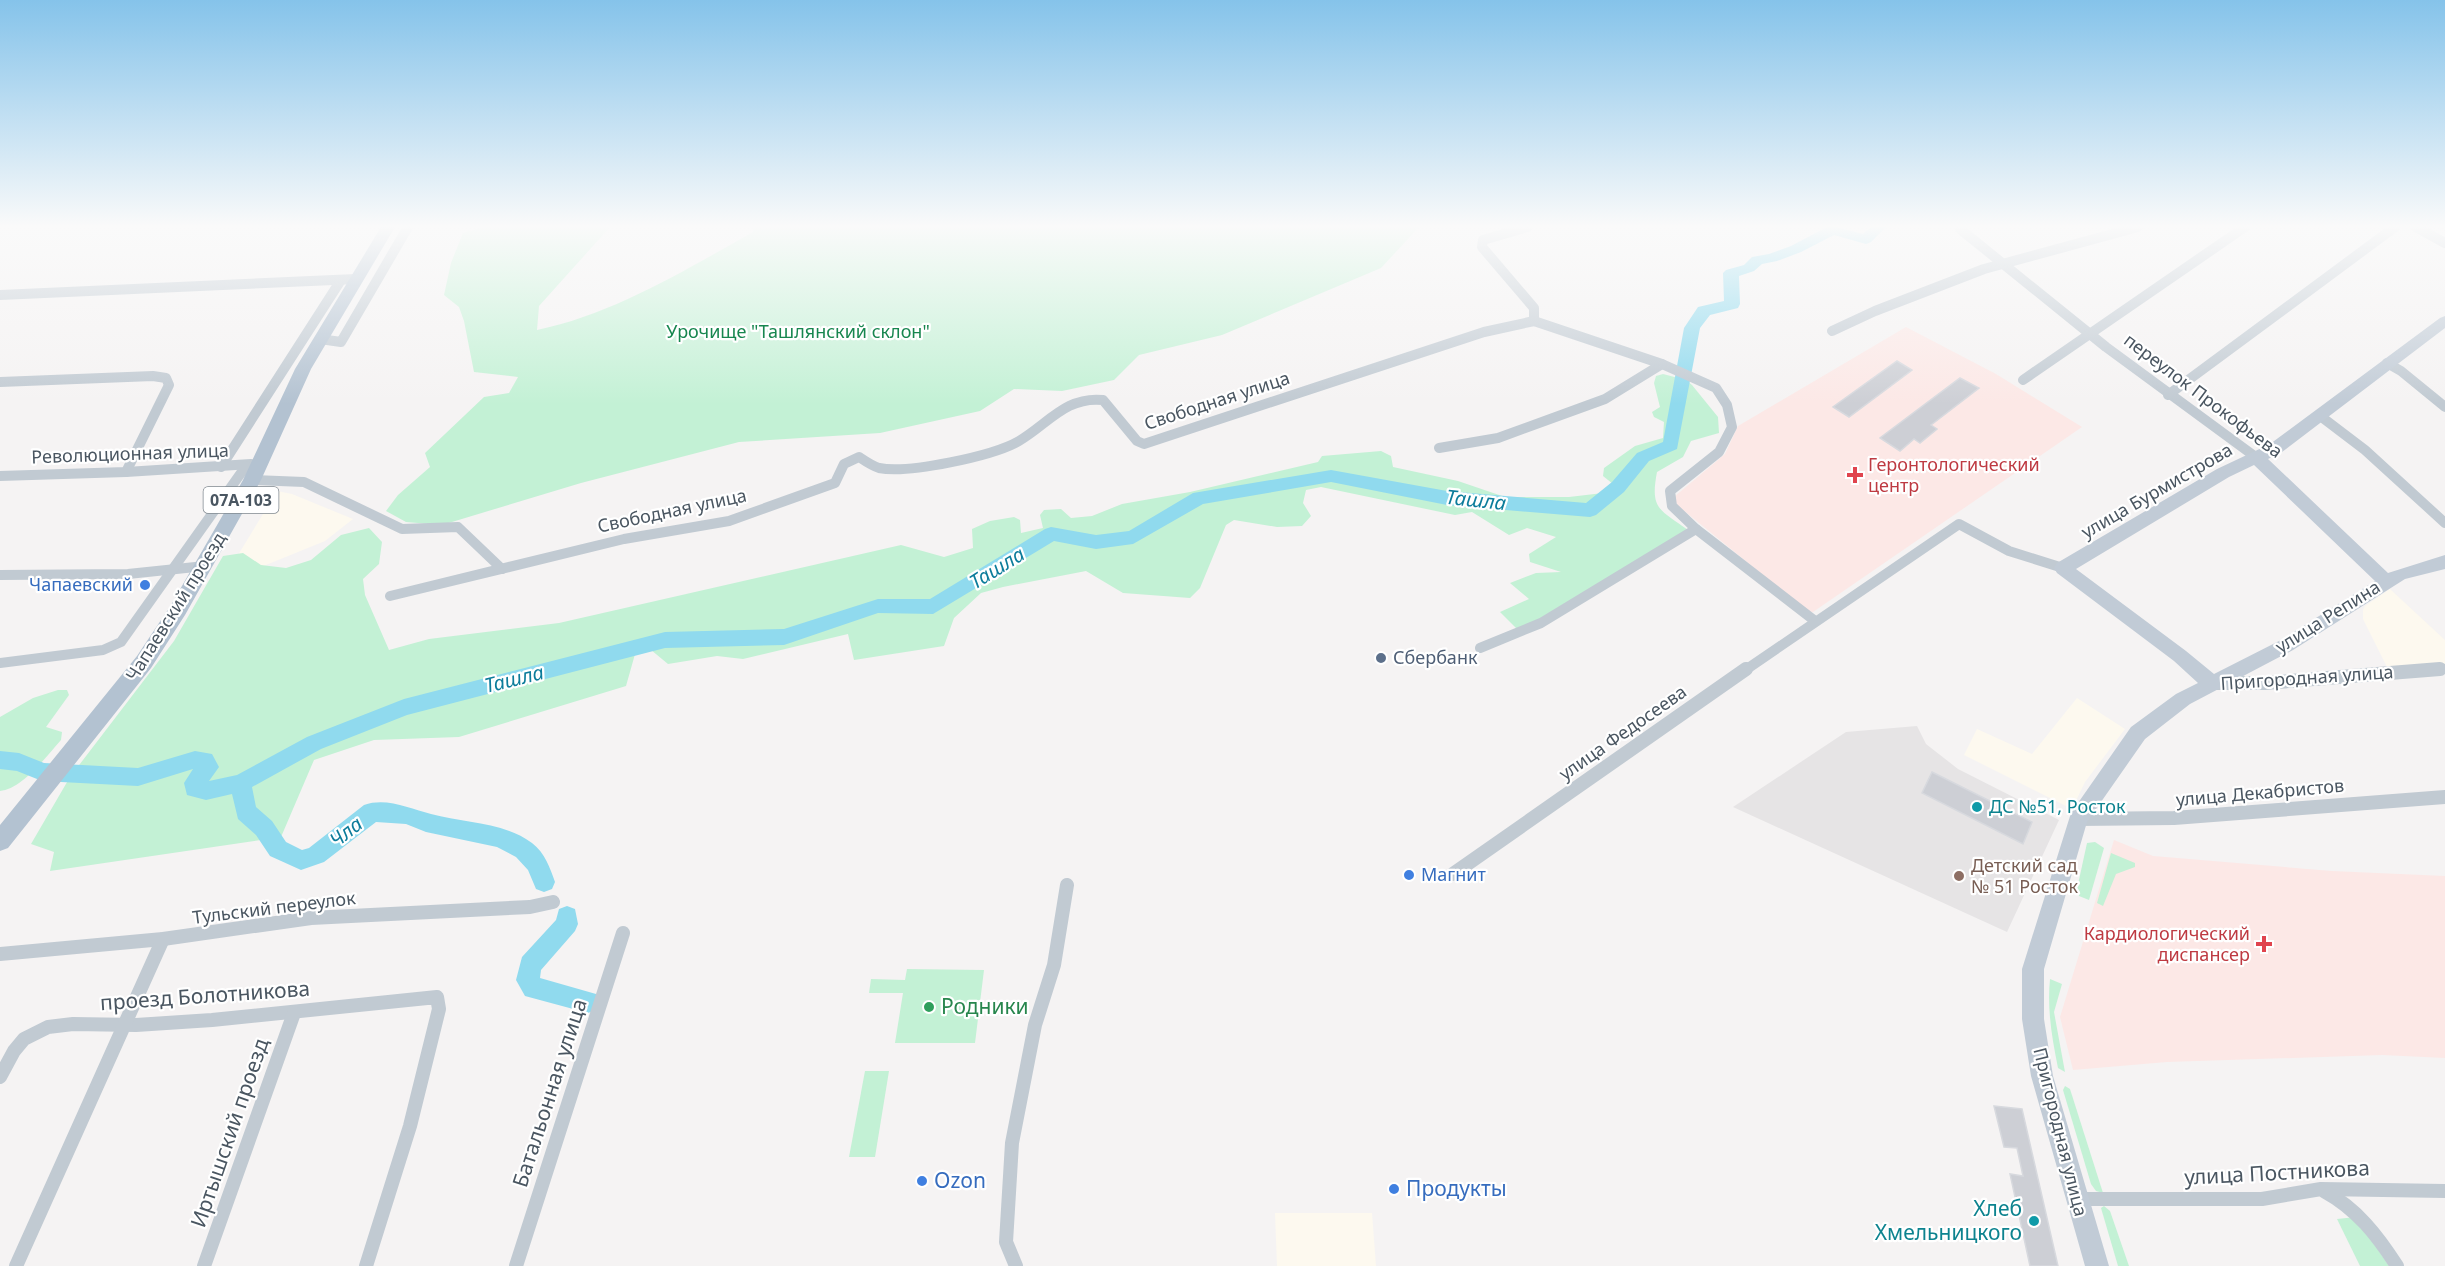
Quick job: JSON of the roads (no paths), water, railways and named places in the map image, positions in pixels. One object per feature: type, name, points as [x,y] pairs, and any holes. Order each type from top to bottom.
[{"type":"main road","name":"Чапаевский проезд","points":[[0,841],[144,662],[205,566],[345,286]]},
{"type":"street","points":[[0,295],[207,286]]},
{"type":"street","points":[[221,467],[344,286]]},
{"type":"street","points":[[320,339],[341,342],[374,286]]},
{"type":"street","points":[[1515,286],[1534,308],[1534,321],[1662,364],[1716,388],[1727,405],[1732,427],[1719,452],[1670,491],[1671,506],[1696,529],[1815,621]]},
{"type":"street","points":[[1832,331],[1875,310],[1941,286]]},
{"type":"street","name":"переулок Прокофьева","points":[[2029,286],[2168,395],[2257,458],[2386,581]]},
{"type":"street","points":[[2023,380],[2161,286]]},
{"type":"street","points":[[2168,395],[2315,286]]},
{"type":"street","name":"Свободная улица","points":[[390,596],[624,539],[729,521],[834,483],[844,464],[859,457],[877,468],[904,470],[991,452],[1017,442],[1060,409],[1091,398],[1103,400],[1137,441],[1144,444],[1484,332],[1534,321]]},
{"type":"street","name":"улица Бурмистрова","points":[[2063,568],[2145,522],[2223,473],[2276,448],[2445,321]]},
{"type":"street","points":[[2387,363],[2402,371],[2445,406]]},
{"type":"street","points":[[1439,448],[1498,438],[1605,399],[1662,364]]},
{"type":"street","points":[[0,382],[153,376],[166,378],[169,385],[163,400],[126,472]]},
{"type":"street","points":[[2319,415],[2365,450],[2445,523]]},
{"type":"street","name":"Революционная улица","points":[[0,476],[221,467],[253,469],[304,482],[402,529],[458,527],[502,569]]},
{"type":"street","points":[[0,663],[113,647],[127,637],[171,573],[253,469]]},
{"type":"street","name":"улица Федосеева","points":[[1453,874],[1815,621],[1959,524],[2009,551],[2063,568]]},
{"type":"street","points":[[1480,648],[1541,623],[1696,529]]},
{"type":"street","name":"улица Репина","points":[[2214,684],[2287,645],[2386,581],[2400,574],[2445,562]]},
{"type":"street","points":[[0,575],[137,575],[171,573],[205,566]]},
{"type":"street","points":[[2063,568],[2214,684]]},
{"type":"street","name":"Пригородная улица","points":[[2097,1266],[2042,1076],[2033,1018],[2032,975],[2036,956],[2078,819],[2138,733],[2183,699],[2214,684],[2265,683],[2445,669]]},
{"type":"street","name":"улица Декабристов","points":[[2078,819],[2174,818],[2445,797]]},
{"type":"street","points":[[1016,1266],[1006,1242],[1012,1143],[1035,1025],[1054,965],[1067,885]]},
{"type":"street","name":"Тульский переулок","points":[[0,954],[164,939],[311,918],[530,907],[553,903]]},
{"type":"street","name":"Батальонная улица","points":[[516,1266],[623,933]]},
{"type":"street","points":[[16,1266],[164,939]]},
{"type":"street","name":"проезд Болотникова","points":[[0,1077],[20,1044],[34,1032],[64,1023],[126,1025],[294,1013],[437,997],[439,1009],[410,1126],[366,1266]]},
{"type":"street","name":"Иртышский проезд","points":[[204,1266],[294,1013]]},
{"type":"street","points":[[2321,1189],[2344,1201],[2365,1221],[2397,1266]]},
{"type":"street","name":"улица Постникова","points":[[2076,1199],[2262,1199],[2321,1189],[2445,1191]]},
{"type":"waterway","name":"Ташла","points":[[241,783],[314,743],[404,707],[665,640],[784,637],[878,606],[933,607],[1051,534],[1096,542],[1133,537],[1199,498],[1331,476],[1447,498],[1590,510],[1618,487],[1643,457],[1671,445],[1692,328],[1704,311],[1732,304],[1731,286]]},
{"type":"waterway","name":"Ташла","points":[[0,760],[19,762],[42,772],[138,777],[195,760],[205,760],[208,767],[195,783],[195,789],[206,791],[241,783]]},
{"type":"waterway","name":"Чла","points":[[241,783],[246,812],[264,828],[278,849],[301,860],[316,855],[372,812],[408,815],[426,823],[501,838],[524,850],[537,864],[544,882]]},
{"type":"waterway","name":"Чла","points":[[567,916],[567,924],[530,965],[528,980],[533,988],[588,1002]]},
{"type":"place","name":"Геронтологический центр","points":[[1855,475]]},
{"type":"place","name":"Чапаевский","points":[[145,585]]},
{"type":"place","name":"Сбербанк","points":[[1381,658]]},
{"type":"place","name":"ДС №51, Росток","points":[[1977,807]]},
{"type":"place","name":"Магнит","points":[[1409,875]]},
{"type":"place","name":"Детский сад № 51 Росток","points":[[1959,876]]},
{"type":"place","name":"Кардиологический диспансер","points":[[2264,944]]},
{"type":"place","name":"Родники","points":[[929,1007]]},
{"type":"place","name":"Ozon","points":[[922,1181]]},
{"type":"place","name":"Продукты","points":[[1394,1189]]},
{"type":"place","name":"Хлеб Хмельницкого","points":[[2034,1221]]},
{"type":"park label","name":"Урочище \"Ташлянский склон\"","points":[[798,332]]}]
